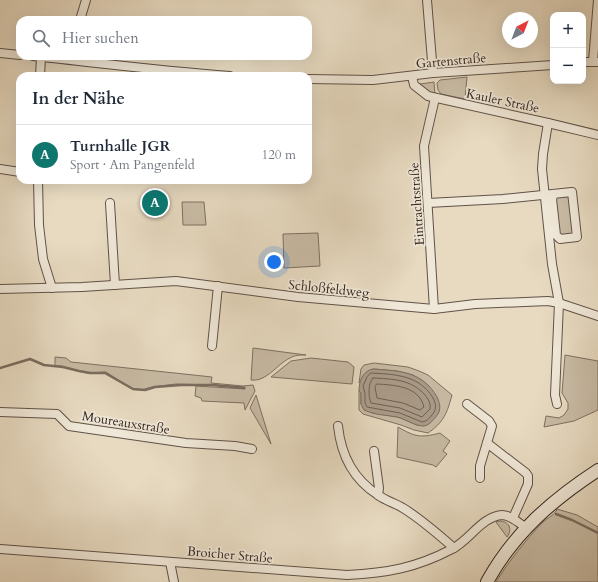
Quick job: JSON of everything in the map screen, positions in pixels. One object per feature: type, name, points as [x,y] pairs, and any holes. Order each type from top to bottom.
[{"type":"main road","points":[[487,582],[526,528],[561,496],[598,470]]},
{"type":"street","points":[[81,16],[86,0]]},
{"type":"street","points":[[427,0],[433,73]]},
{"type":"street","points":[[596,62],[598,0]]},
{"type":"street","points":[[0,53],[16,55]]},
{"type":"street","points":[[38,60],[39,72]]},
{"type":"street","points":[[89,60],[121,66],[186,72]]},
{"type":"street","name":"Gartenstraße","points":[[312,79],[373,80],[433,73],[550,65]]},
{"type":"street","name":"Kauler Straße","points":[[412,76],[414,85],[428,96],[598,135]]},
{"type":"street","name":"Eintrachtstraße","points":[[434,309],[424,146],[435,98]]},
{"type":"street","points":[[548,123],[542,169],[552,264],[559,303],[555,395],[557,404]]},
{"type":"street","points":[[0,169],[16,171]]},
{"type":"street","points":[[38,184],[39,225],[43,259],[52,288]]},
{"type":"street","points":[[428,203],[503,199],[572,192],[577,237],[560,239],[556,235],[552,200],[554,194]]},
{"type":"street","points":[[110,203],[115,285]]},
{"type":"street","name":"Schloßfeldweg","points":[[0,289],[52,288],[176,281],[298,297],[434,309],[475,304],[548,301],[559,303],[598,316]]},
{"type":"street","points":[[212,346],[218,286]]},
{"type":"street","points":[[466,404],[491,423],[492,428],[480,466],[480,478]]},
{"type":"street","name":"Moureauxstraße","points":[[0,412],[57,414],[69,426],[186,443],[235,446],[252,449]]},
{"type":"street","points":[[338,426],[342,450],[351,469],[366,486],[378,495],[402,508],[454,548]]},
{"type":"street","points":[[487,443],[528,476],[528,484],[513,518],[526,528]]},
{"type":"street","points":[[374,451],[380,488],[378,495]]},
{"type":"street","name":"Broicher Straße","points":[[0,548],[170,562],[332,578],[347,575],[372,574],[408,567],[454,548],[476,528],[493,518],[505,515],[513,518]]},
{"type":"street","points":[[170,562],[174,582]]},
{"type":"shaded area","points":[[467,77],[465,99],[441,94],[438,90],[437,83],[440,80]]},
{"type":"shaded area","points":[[434,82],[435,94],[428,92],[420,84]]},
{"type":"shaded area","points":[[569,194],[575,234],[560,238],[554,200],[556,196]]},
{"type":"shaded area","points":[[182,202],[204,202],[206,225],[183,225]]},
{"type":"shaded area","points":[[318,233],[320,266],[284,268],[283,234]]},
{"type":"shaded area","points":[[253,348],[306,355],[292,357],[267,376],[257,380],[251,380]]},
{"type":"shaded area","points":[[565,355],[598,361],[598,410],[574,421],[544,427],[546,416],[559,418],[564,415],[568,409],[568,403],[562,393]]},
{"type":"shaded area","points":[[55,357],[66,358],[71,362],[212,377],[211,383],[243,386],[253,385],[255,391],[245,410],[244,403],[202,401],[201,398],[195,396],[196,386],[245,389],[245,387],[176,384],[152,387],[142,390],[132,389],[106,372],[87,373],[61,366],[55,366]]},
{"type":"shaded area","points":[[311,358],[348,362],[354,367],[352,384],[271,377],[291,361]]},
{"type":"shaded area","points":[[374,363],[408,367],[419,371],[428,375],[452,395],[444,417],[438,425],[428,433],[363,414],[359,410],[359,391],[361,393],[361,404],[372,413],[398,417],[417,425],[426,425],[432,421],[428,385],[413,375],[397,371],[373,369],[363,376],[359,383],[361,369],[364,365]]},
{"type":"shaded area","points":[[256,395],[271,444],[250,408]]},
{"type":"shaded area","points":[[398,427],[418,436],[428,436],[440,433],[450,441],[443,451],[447,454],[436,467],[397,457]]},
{"type":"shaded area","points":[[557,509],[577,515],[598,527],[598,582],[496,582],[523,544],[542,523],[553,515]]},
{"type":"shaded area","points":[[496,522],[505,522],[510,528],[507,537]]},
{"type":"water","points":[[373,369],[401,372],[417,377],[431,388],[437,397],[440,408],[438,414],[430,423],[424,426],[417,425],[397,417],[376,414],[364,410],[361,404],[361,393],[359,391],[360,384],[364,374]]},
{"type":"waterway","points":[[0,368],[30,359],[44,365],[63,367],[90,373],[105,373],[133,389],[145,390],[155,387],[181,385],[213,385],[244,388]]},
{"type":"waterway","points":[[556,514],[598,533]]},
{"type":"place","name":"Turnhalle JGR","points":[[155,203]]}]
